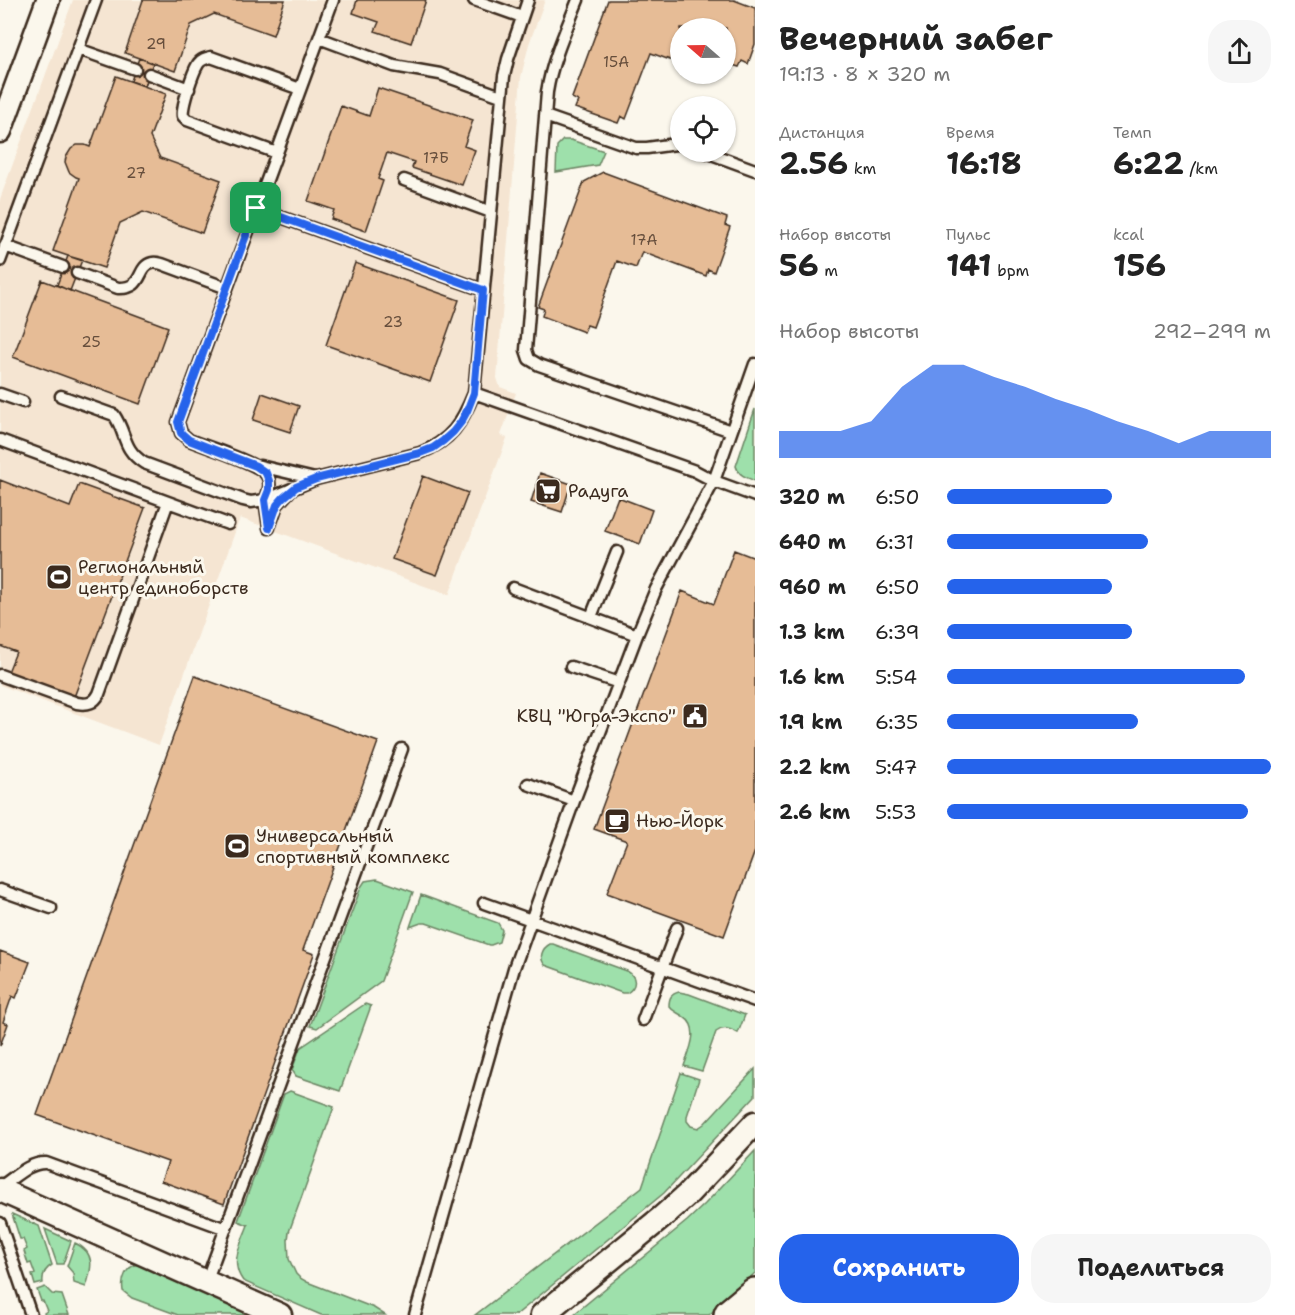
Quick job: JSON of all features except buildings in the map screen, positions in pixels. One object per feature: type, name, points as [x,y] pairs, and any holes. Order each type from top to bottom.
[{"type":"main road","points":[[731,1315],[755,1295]]},
{"type":"street","points":[[0,131],[48,0]]},
{"type":"street","points":[[542,1315],[687,1195],[755,1123]]},
{"type":"street","points":[[0,1189],[280,1315]]},
{"type":"lane","points":[[0,261],[96,0]]},
{"type":"lane","points":[[316,479],[256,466],[189,440],[181,433],[178,422],[333,0]]},
{"type":"lane","points":[[474,0],[522,17]]},
{"type":"lane","points":[[61,396],[114,415],[133,456],[144,463],[251,502],[265,500],[316,479],[420,453],[433,448],[453,432],[461,422],[474,393],[501,96],[508,59],[528,0]]},
{"type":"lane","points":[[578,0],[549,76],[526,350],[529,359],[538,365],[731,431]]},
{"type":"lane","points":[[319,38],[394,66],[440,74],[501,96]]},
{"type":"lane","points":[[78,49],[135,69]]},
{"type":"lane","points":[[277,153],[187,120],[182,110],[189,89],[199,62],[211,57],[300,89]]},
{"type":"lane","points":[[149,74],[189,89]]},
{"type":"lane","points":[[545,116],[636,148],[670,145]]},
{"type":"lane","points":[[733,162],[755,170]]},
{"type":"lane","points":[[404,180],[491,212]]},
{"type":"lane","points":[[256,208],[483,290]]},
{"type":"lane","points":[[5,246],[63,267]]},
{"type":"lane","points":[[77,273],[118,288],[126,288],[137,281],[147,266],[152,263],[162,264],[227,288]]},
{"type":"lane","points":[[415,1315],[514,968],[531,920],[637,635],[656,589],[714,481],[755,364]]},
{"type":"lane","points":[[474,393],[694,471],[755,496]]},
{"type":"lane","points":[[0,394],[23,402]]},
{"type":"lane","points":[[0,440],[228,524]]},
{"type":"lane","points":[[256,466],[266,473],[269,481],[269,490],[265,500],[269,528],[277,505],[296,487]]},
{"type":"lane","points":[[0,675],[77,703],[85,705],[95,700],[168,502]]},
{"type":"lane","points":[[591,617],[617,552]]},
{"type":"lane","points":[[513,588],[637,635]]},
{"type":"lane","points":[[571,667],[618,683]]},
{"type":"lane","points":[[206,1282],[402,749]]},
{"type":"lane","points":[[528,784],[574,801]]},
{"type":"lane","points":[[0,890],[51,908]]},
{"type":"lane","points":[[484,903],[755,1001]]},
{"type":"lane","points":[[643,1020],[677,928]]},
{"type":"lane","points":[[0,1189],[30,1166],[38,1162],[46,1163],[226,1228]]},
{"type":"lane","points":[[0,1223],[31,1315]]},
{"type":"shaded area","points":[[73,0],[545,0],[529,44],[521,77],[497,378],[500,387],[516,393],[501,435],[507,438],[449,595],[240,518],[159,745],[0,685],[0,199]]},
{"type":"green space","points":[[563,140],[571,140],[604,151],[598,165],[556,172],[557,146]]},
{"type":"green space","points":[[755,409],[755,481],[741,474],[736,466]]},
{"type":"green space","points":[[377,879],[413,892],[381,981],[317,1028],[310,1026],[361,887],[365,881]]},
{"type":"green space","points":[[421,895],[498,923],[502,930],[499,942],[489,945],[426,923],[410,927]]},
{"type":"green space","points":[[550,944],[627,971],[634,979],[633,987],[627,993],[622,993],[545,965],[542,954]]},
{"type":"green space","points":[[679,992],[745,1015],[738,1033],[730,1029],[716,1032],[702,1071],[684,1066],[693,1033],[689,1022],[669,1006],[671,997]]},
{"type":"green space","points":[[365,1004],[371,1006],[340,1091],[296,1076],[292,1070],[300,1048]]},
{"type":"green space","points":[[755,1069],[755,1096],[664,1193],[516,1315],[475,1315],[642,1187],[681,1073],[699,1079],[687,1116],[687,1121],[691,1126],[698,1128]]},
{"type":"green space","points":[[290,1091],[334,1107],[289,1232],[289,1259],[300,1278],[374,1308],[385,1315],[321,1315],[243,1281],[239,1274],[238,1253],[248,1225],[238,1221],[284,1094]]},
{"type":"green space","points":[[755,1151],[755,1273],[709,1315],[573,1315],[687,1221]]},
{"type":"green space","points":[[12,1214],[39,1226],[52,1265],[44,1272],[43,1283],[35,1285],[32,1275],[35,1274],[31,1263],[28,1264],[24,1251],[27,1249],[23,1239],[20,1239]]},
{"type":"green space","points":[[45,1229],[71,1241],[63,1264],[57,1264]]},
{"type":"green space","points":[[75,1243],[86,1251],[91,1262],[86,1287],[74,1283],[73,1273],[67,1266]]},
{"type":"green space","points":[[139,1264],[242,1310],[244,1315],[178,1315],[132,1298],[123,1291],[123,1282],[128,1270]]},
{"type":"green space","points":[[45,1287],[52,1294],[62,1295],[69,1315],[45,1315],[47,1311],[37,1290]]},
{"type":"place","name":"Радуга","points":[[548,491]]},
{"type":"place","name":"Региональный центр единоборств","points":[[59,577]]},
{"type":"place","name":"КВЦ \"Югра-Экспо\"","points":[[695,716]]},
{"type":"place","name":"Нью-Йорк","points":[[617,821]]},
{"type":"place","name":"Универсальный спортивный комплекс","points":[[237,846]]},
{"type":"route","points":[[256,208],[483,290],[474,393],[467,411],[453,432],[433,448],[420,453],[316,479],[296,487],[277,505],[269,528],[265,500],[268,495],[269,481],[266,473],[256,466],[189,440],[181,433],[178,422],[256,208]]}]
